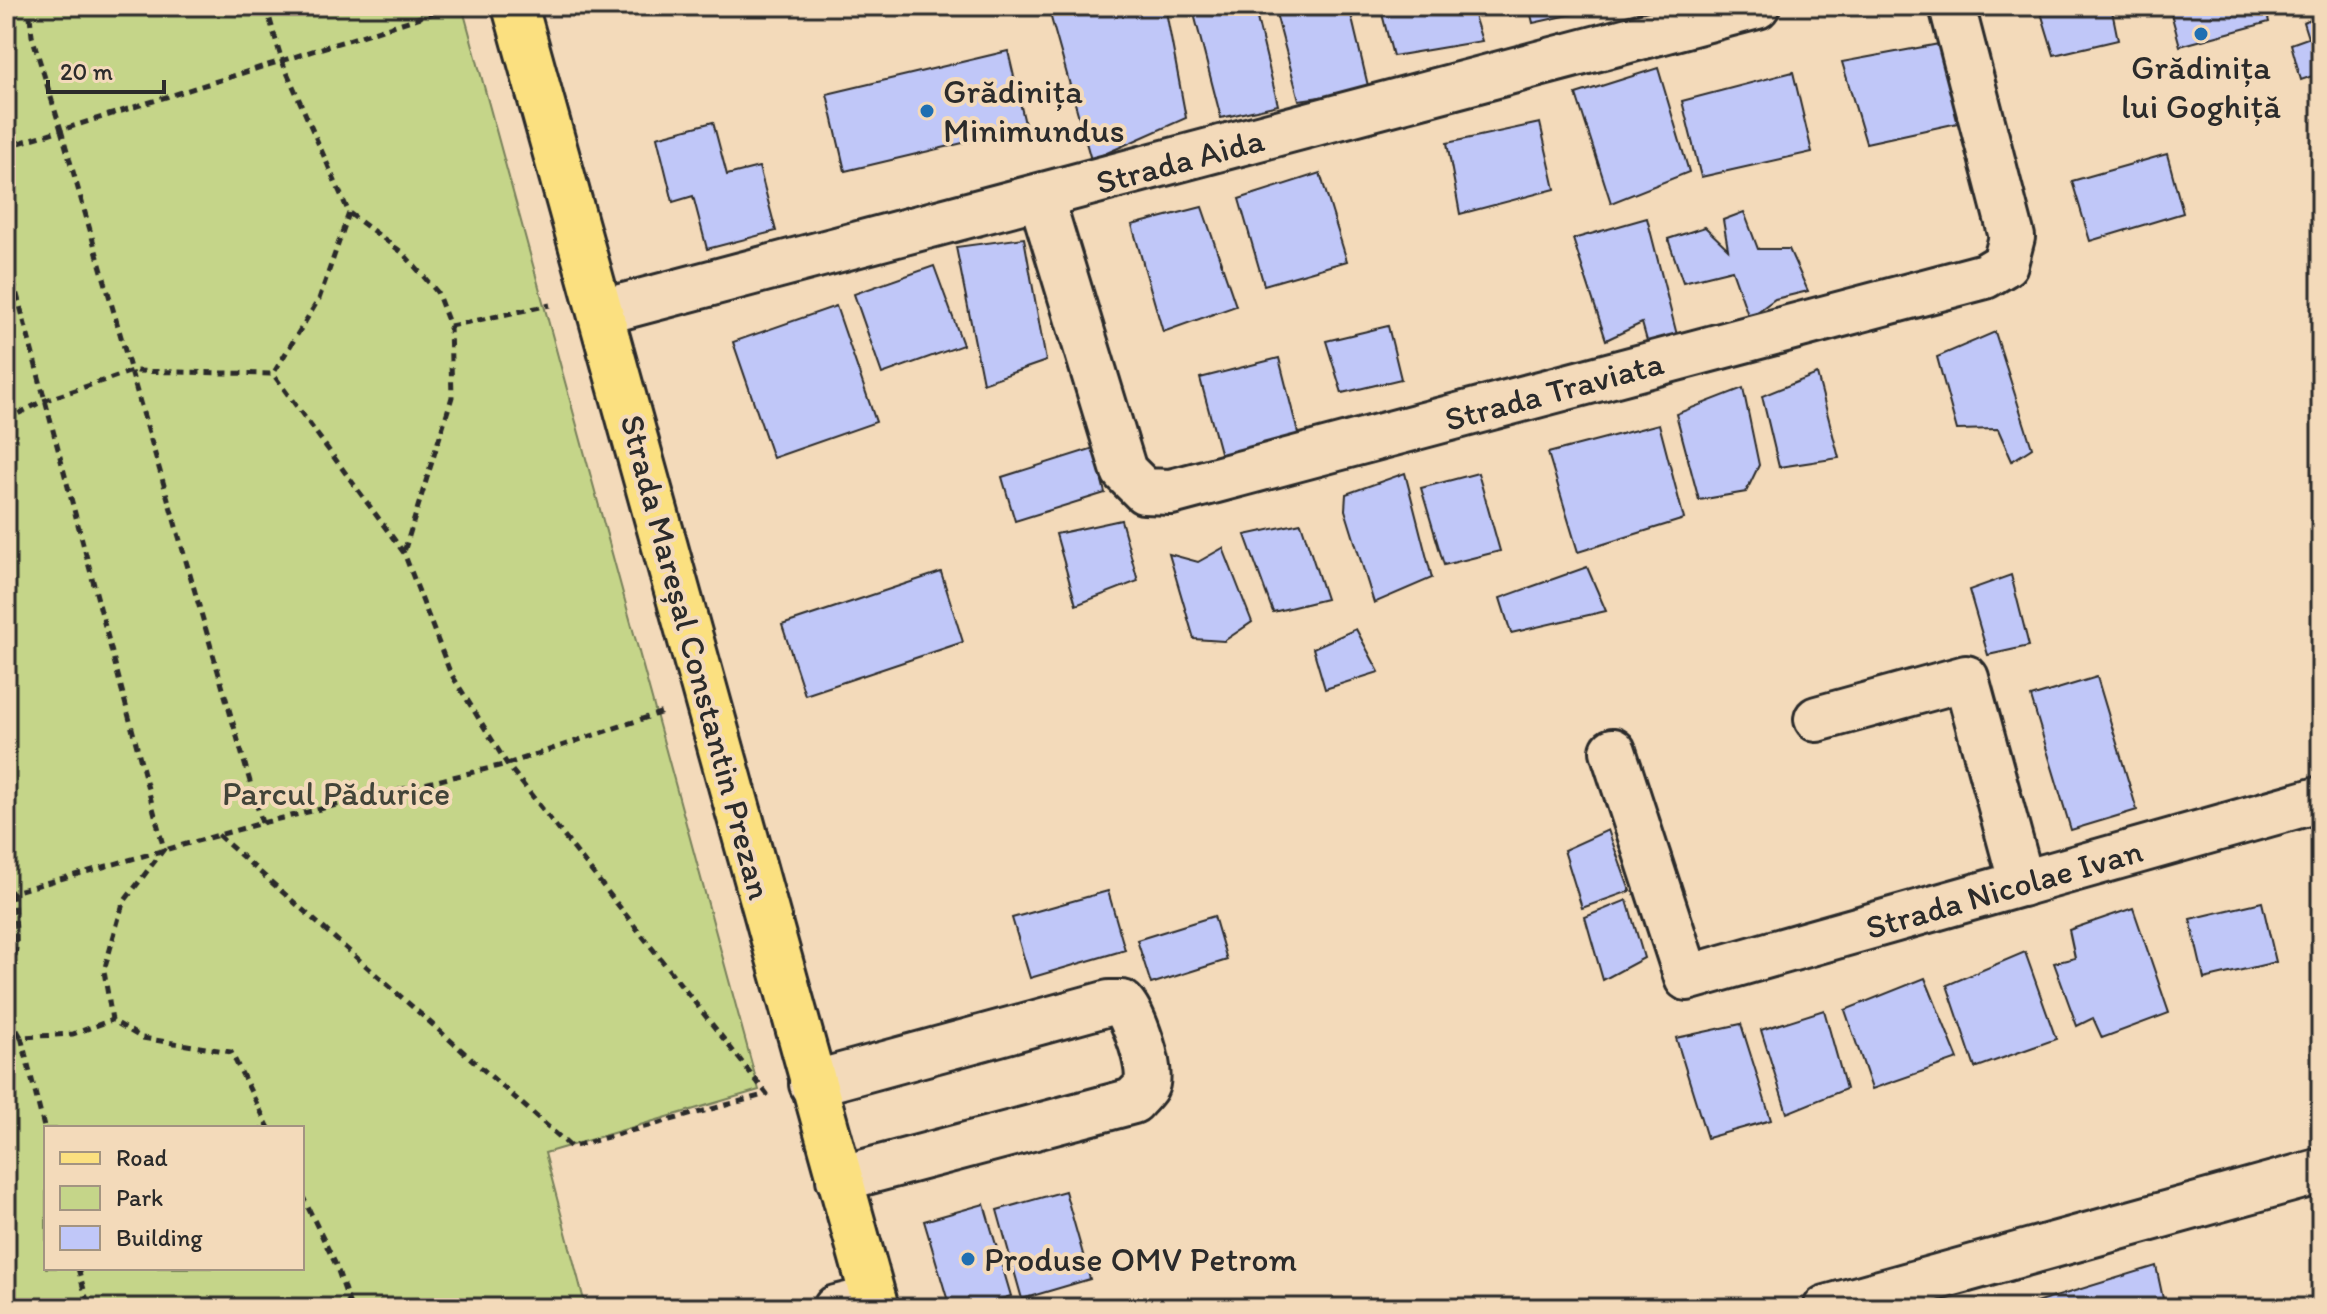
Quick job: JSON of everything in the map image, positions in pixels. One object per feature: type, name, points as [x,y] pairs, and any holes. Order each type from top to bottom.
[{"type":"main road","name":"Strada Mareșal Constantin Prezan","points":[[515,6],[839,1179],[862,1305]]},
{"type":"street","name":"Strada Aida","points":[[602,312],[1757,6]]},
{"type":"street","name":"Strada Traviata","points":[[1041,198],[1124,471],[1144,491],[1171,492],[1985,276],[2005,264],[2012,237],[1952,6]]},
{"type":"street","points":[[1817,719],[1966,678],[2022,884]]},
{"type":"street","name":"Strada Nicolae Ivan","points":[[1613,751],[1687,978],[2321,799]]},
{"type":"street","points":[[812,1084],[1109,1003],[1122,1003],[1132,1013],[1148,1074],[1147,1086],[1133,1101],[839,1179]]},
{"type":"street","points":[[1826,1308],[2321,1171]]},
{"type":"path","points":[[29,6],[32,36],[262,823]]},
{"type":"path","points":[[266,6],[282,61],[349,213],[403,253],[437,292],[450,326],[452,397],[404,553]]},
{"type":"path","points":[[6,147],[456,6]]},
{"type":"path","points":[[273,374],[319,299],[349,213]]},
{"type":"path","points":[[6,253],[164,849]]},
{"type":"path","points":[[450,326],[550,305]]},
{"type":"path","points":[[6,420],[43,401],[132,371],[273,374]]},
{"type":"path","points":[[218,835],[571,1147],[767,1094],[507,764],[450,672],[404,553],[273,374]]},
{"type":"path","points":[[44,1127],[21,1037],[9,1021],[7,982],[16,949],[9,893],[262,823],[507,764],[663,712]]},
{"type":"path","points":[[164,849],[123,903],[104,971],[112,1020],[142,1038],[231,1052],[268,1126]]},
{"type":"path","points":[[21,1037],[73,1034],[112,1020]]},
{"type":"path","points":[[304,1199],[336,1265],[351,1308]]},
{"type":"path","points":[[79,1270],[89,1308]]},
{"type":"green space","name":"Parcul Pădurice","points":[[6,6],[462,6],[759,1090],[545,1153],[586,1308],[6,1308]]},
{"type":"building","points":[[1165,6],[1186,118],[1091,160],[1048,7]]},
{"type":"building","points":[[1192,6],[1254,6],[1278,105],[1221,118]]},
{"type":"building","points":[[1274,6],[1349,6],[1369,90],[1299,100]]},
{"type":"building","points":[[1380,6],[1471,6],[1482,41],[1393,56]]},
{"type":"building","points":[[1529,6],[1609,6],[1533,23]]},
{"type":"building","points":[[2039,6],[2111,6],[2118,40],[2054,55]]},
{"type":"building","name":"Grădinița lui Goghiță","points":[[2169,6],[2265,6],[2269,22],[2180,46]]},
{"type":"building","points":[[2321,15],[2321,73],[2301,80],[2291,44],[2308,38],[2303,22]]},
{"type":"building","points":[[1950,42],[1967,121],[1866,143],[1842,62]]},
{"type":"building","name":"Grădinița Minimundus","points":[[1008,51],[1026,128],[845,171],[827,94]]},
{"type":"building","points":[[1658,68],[1689,172],[1611,203],[1576,94]]},
{"type":"building","points":[[1793,72],[1812,152],[1701,177],[1682,101]]},
{"type":"building","points":[[713,122],[727,175],[759,167],[776,231],[707,249],[693,196],[673,202],[657,137]]},
{"type":"building","points":[[1540,123],[1555,189],[1460,214],[1447,143]]},
{"type":"building","points":[[2167,154],[2183,213],[2090,241],[2072,181]]},
{"type":"building","points":[[1320,173],[1347,261],[1264,285],[1239,199]]},
{"type":"building","points":[[1202,207],[1236,306],[1163,332],[1132,225]]},
{"type":"building","points":[[1744,212],[1758,249],[1789,249],[1808,291],[1775,299],[1749,318],[1732,270],[1683,282],[1668,239],[1705,227],[1728,249],[1723,220]]},
{"type":"building","points":[[1647,218],[1677,335],[1651,355],[1642,323],[1606,340],[1573,239]]},
{"type":"building","points":[[1024,238],[1046,361],[983,383],[956,247]]},
{"type":"building","points":[[934,266],[963,345],[882,374],[854,294]]},
{"type":"building","points":[[836,306],[876,422],[773,458],[733,342]]},
{"type":"building","points":[[1388,326],[1401,379],[1342,393],[1326,341]]},
{"type":"building","points":[[1995,332],[2032,448],[2012,461],[1998,429],[1957,430],[1937,357]]},
{"type":"building","points":[[1279,358],[1301,445],[1272,454],[1268,443],[1221,456],[1200,378]]},
{"type":"building","points":[[1817,374],[1839,458],[1779,467],[1762,396]]},
{"type":"building","points":[[1743,388],[1759,465],[1746,492],[1699,500],[1676,414]]},
{"type":"building","points":[[1659,424],[1684,519],[1578,552],[1548,453]]},
{"type":"building","points":[[1094,448],[1105,493],[1015,521],[1002,477]]},
{"type":"building","points":[[1405,473],[1432,578],[1374,603],[1345,510],[1346,494]]},
{"type":"building","points":[[1478,473],[1500,551],[1444,565],[1421,488]]},
{"type":"building","points":[[1121,520],[1138,581],[1076,605],[1056,534]]},
{"type":"building","points":[[1301,523],[1326,599],[1273,612],[1245,535]]},
{"type":"building","points":[[1223,548],[1252,622],[1224,641],[1194,639],[1169,554],[1198,562]]},
{"type":"building","points":[[1587,567],[1606,611],[1511,633],[1500,598]]},
{"type":"building","points":[[941,572],[963,642],[805,695],[782,625]]},
{"type":"building","points":[[2011,575],[2029,646],[1988,655],[1969,590]]},
{"type":"building","points":[[1356,629],[1379,672],[1325,689],[1313,648]]},
{"type":"building","points":[[2097,677],[2137,810],[2071,830],[2031,697]]},
{"type":"building","points":[[1608,830],[1630,891],[1582,908],[1564,850]]},
{"type":"building","points":[[1108,891],[1125,950],[1030,978],[1012,918]]},
{"type":"building","points":[[1627,900],[1644,958],[1603,980],[1585,917]]},
{"type":"building","points":[[2262,902],[2276,962],[2204,979],[2190,919]]},
{"type":"building","points":[[2133,908],[2169,1013],[2102,1038],[2093,1018],[2077,1026],[2054,963],[2075,958],[2069,930]]},
{"type":"building","points":[[1214,916],[1227,960],[1151,984],[1137,940]]},
{"type":"building","points":[[2025,952],[2056,1039],[1975,1068],[1947,985]]},
{"type":"building","points":[[1925,978],[1958,1059],[1872,1089],[1845,1010]]},
{"type":"building","points":[[1824,1010],[1846,1089],[1787,1113],[1761,1030]]},
{"type":"building","points":[[1741,1024],[1771,1120],[1707,1138],[1676,1038]]},
{"type":"building","points":[[1065,1191],[1090,1279],[1022,1299],[997,1210]]},
{"type":"building","name":"Produse OMV Petrom","points":[[984,1204],[1011,1296],[971,1308],[950,1308],[924,1221]]},
{"type":"building","points":[[2156,1266],[2165,1308],[2029,1308],[2029,1305]]},
{"type":"place","name":"Grădinița lui Goghiță","points":[[2201,34]]},
{"type":"place","name":"Grădinița Minimundus","points":[[927,111]]},
{"type":"place","name":"Produse OMV Petrom","points":[[968,1259]]}]
